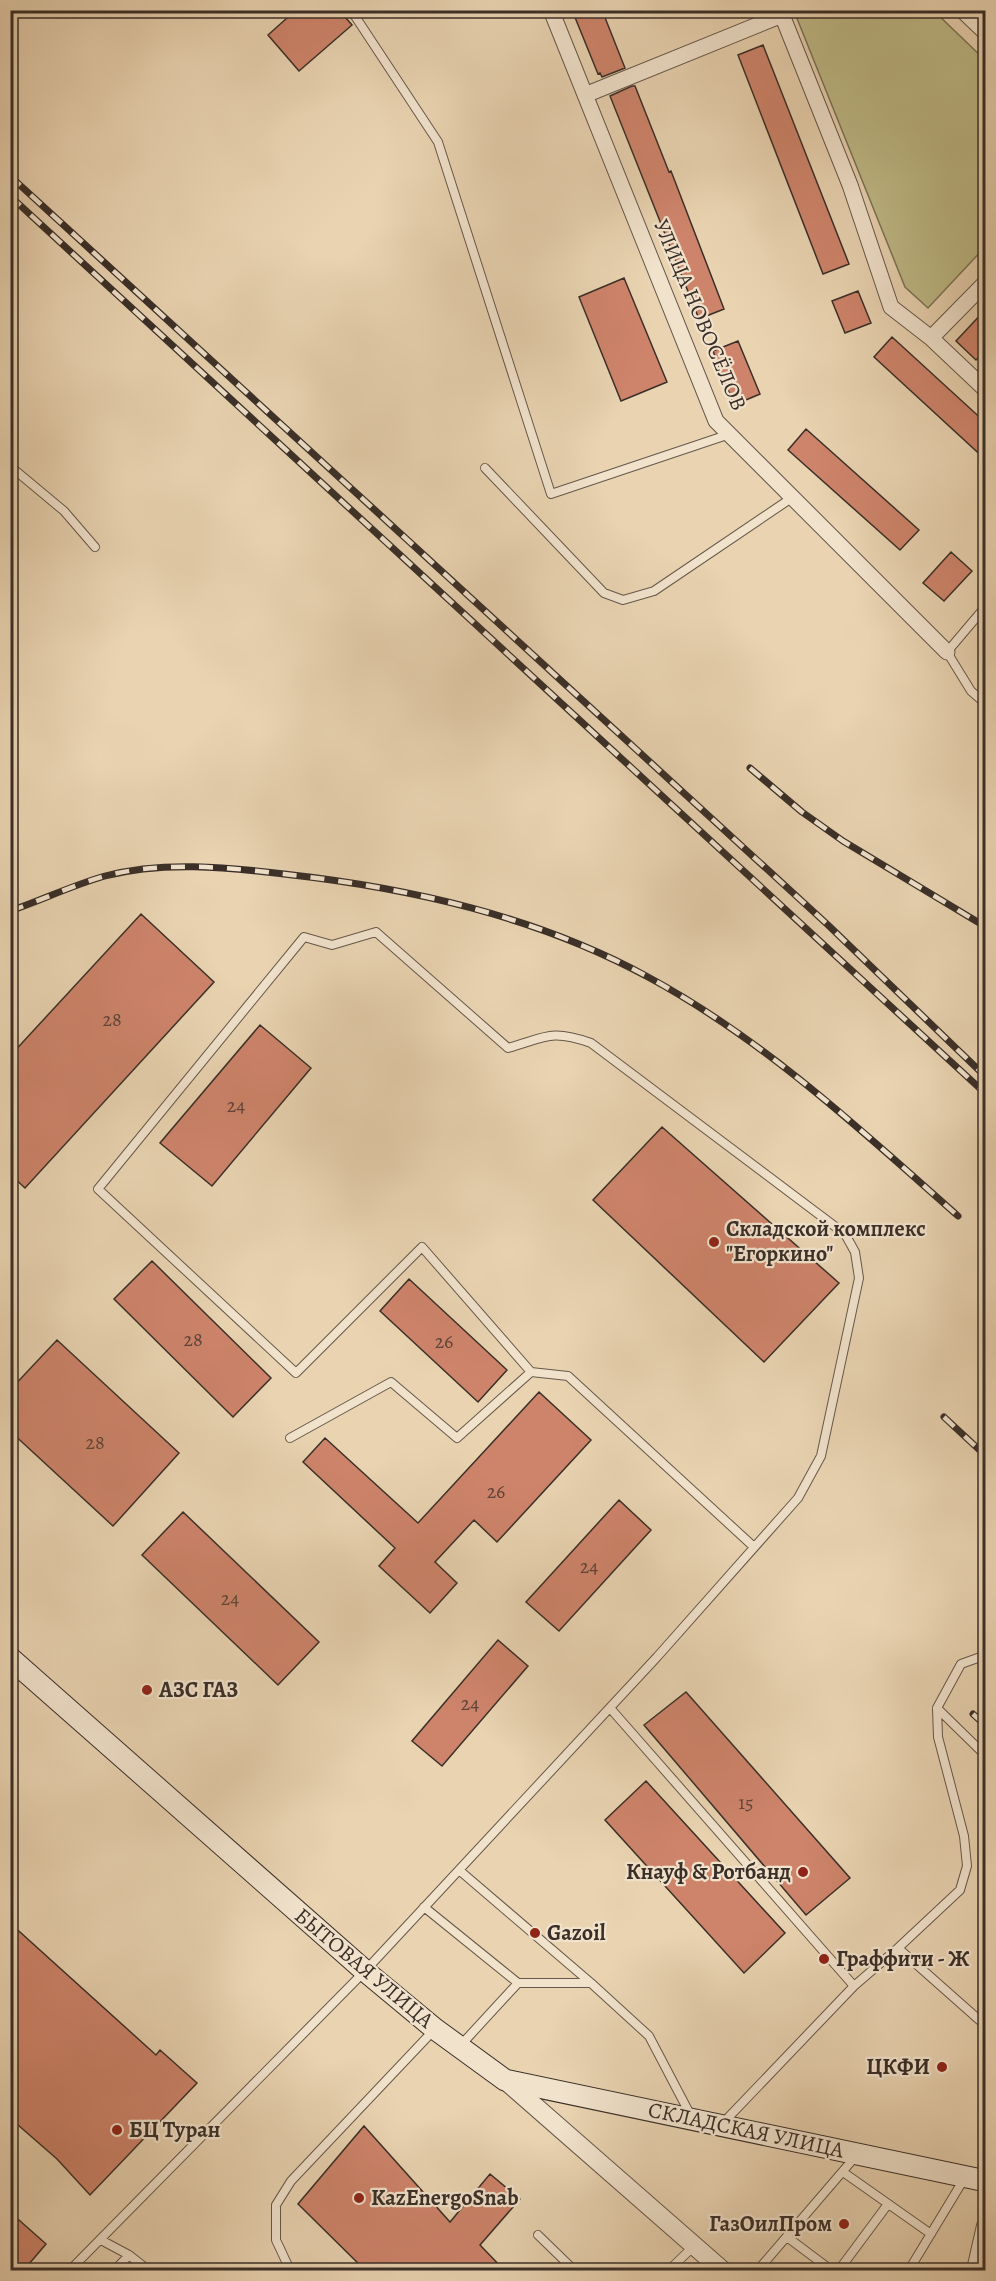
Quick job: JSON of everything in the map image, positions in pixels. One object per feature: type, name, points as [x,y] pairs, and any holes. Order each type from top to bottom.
[{"type":"main road","name":"БЫТОВАЯ УЛИЦА","points":[[10,1658],[365,1971],[435,2029],[505,2080]]},
{"type":"main road","name":"СКЛАДСКАЯ УЛИЦА","points":[[505,2080],[976,2179]]},
{"type":"street","name":"УЛИЦА НОВОСЁЛОВ","points":[[551,10],[716,421],[947,651]]},
{"type":"street","points":[[962,10],[986,33]]},
{"type":"street","points":[[585,95],[781,13],[850,185],[891,306],[931,338],[986,390]]},
{"type":"street","points":[[931,338],[986,282]]},
{"type":"street","name":"БЫТОВАЯ УЛИЦА","points":[[505,2080],[723,2271]]},
{"type":"street","points":[[976,2271],[986,2226]]},
{"type":"lane","points":[[351,10],[438,142],[551,494],[730,434]]},
{"type":"lane","points":[[10,466],[64,512],[95,547]]},
{"type":"lane","points":[[485,468],[604,593],[622,600],[654,591],[793,497]]},
{"type":"lane","points":[[986,606],[947,651],[971,691],[986,705]]},
{"type":"lane","points":[[70,2271],[365,1971],[610,1708],[798,1498],[821,1456],[859,1278],[855,1252],[845,1234],[591,1043],[568,1035],[552,1034],[508,1048],[376,932],[332,945],[304,937],[98,1189],[296,1373],[422,1247],[531,1372],[568,1376],[754,1546]]},
{"type":"lane","points":[[290,1438],[391,1383],[457,1438],[531,1372]]},
{"type":"lane","points":[[722,2125],[854,1986],[960,1890],[967,1866],[964,1836],[938,1737],[937,1708],[961,1664],[986,1655]]},
{"type":"lane","points":[[610,1708],[854,1986]]},
{"type":"lane","points":[[937,1708],[986,1756]]},
{"type":"lane","points":[[459,1870],[649,2036],[693,2118]]},
{"type":"lane","points":[[424,1906],[518,1983],[591,1983]]},
{"type":"lane","points":[[898,1948],[986,2026]]},
{"type":"lane","points":[[459,2047],[518,1983]]},
{"type":"lane","points":[[290,2271],[276,2240],[276,2205],[291,2181],[435,2029]]},
{"type":"lane","points":[[758,2271],[858,2154]]},
{"type":"lane","points":[[843,2172],[931,2234]]},
{"type":"lane","points":[[909,2271],[931,2234],[976,2179]]},
{"type":"lane","points":[[839,2271],[888,2204]]},
{"type":"lane","points":[[538,2235],[574,2271]]},
{"type":"lane","points":[[787,2237],[831,2271]]},
{"type":"lane","points":[[100,2240],[129,2255],[148,2271]]},
{"type":"lane","points":[[669,2271],[694,2246]]},
{"type":"lane","points":[[115,2271],[129,2255]]},
{"type":"shaded area","points":[[794,11],[934,11],[985,60],[985,247],[928,308],[905,287]]},
{"type":"building","points":[[296,10],[339,10],[352,25],[299,71],[268,35]]},
{"type":"building","points":[[572,10],[602,10],[625,68],[602,77],[600,73],[598,74]]},
{"type":"building","points":[[763,45],[849,264],[823,274],[738,55]]},
{"type":"building","points":[[635,86],[669,172],[671,171],[724,309],[699,319],[610,96]]},
{"type":"building","points":[[624,278],[667,382],[621,401],[579,297]]},
{"type":"building","points":[[858,291],[871,323],[845,333],[832,301]]},
{"type":"building","points":[[986,309],[986,350],[976,360],[956,341]]},
{"type":"building","points":[[892,337],[986,423],[986,460],[874,357]]},
{"type":"building","points":[[738,341],[760,394],[734,405],[713,351]]},
{"type":"building","points":[[806,429],[919,530],[900,550],[788,450]]},
{"type":"building","points":[[951,552],[972,571],[944,601],[923,583]]},
{"type":"building","points":[[141,914],[214,982],[25,1188],[10,1174],[10,1056]]},
{"type":"building","points":[[260,1025],[311,1068],[212,1186],[160,1143]]},
{"type":"building","name":"Складской комплекс \"Егоркино\"","points":[[662,1127],[839,1283],[764,1362],[593,1200]]},
{"type":"building","points":[[152,1261],[271,1378],[233,1417],[114,1299]]},
{"type":"building","points":[[409,1279],[507,1370],[478,1402],[380,1311]]},
{"type":"building","points":[[57,1340],[179,1453],[113,1526],[10,1431],[10,1390]]},
{"type":"building","points":[[539,1392],[591,1440],[497,1542],[474,1520],[435,1562],[457,1583],[430,1613],[379,1566],[395,1548],[303,1462],[325,1438],[418,1523]]},
{"type":"building","points":[[619,1500],[651,1530],[559,1631],[526,1602]]},
{"type":"building","points":[[183,1512],[319,1642],[278,1685],[142,1555]]},
{"type":"building","points":[[498,1640],[528,1666],[442,1766],[412,1741]]},
{"type":"building","points":[[686,1692],[850,1878],[806,1915],[644,1725]]},
{"type":"building","points":[[646,1781],[785,1933],[744,1973],[605,1820]]},
{"type":"building","points":[[10,1923],[156,2055],[160,2050],[197,2083],[90,2195],[57,2159],[10,2118]]},
{"type":"building","points":[[364,2126],[450,2222],[490,2174],[520,2199],[480,2245],[505,2271],[366,2271],[298,2204]]},
{"type":"building","points":[[10,2212],[46,2244],[23,2271],[10,2271]]},
{"type":"railway","points":[[10,176],[828,925],[986,1077]]},
{"type":"railway","points":[[10,196],[986,1094]]},
{"type":"railway","points":[[750,768],[802,812],[843,841],[986,927]]},
{"type":"railway","points":[[10,911],[105,876],[149,868],[194,867],[262,871],[378,887],[517,921],[562,937],[648,977],[731,1028],[848,1119],[958,1216]]},
{"type":"railway","points":[[944,1417],[986,1456]]},
{"type":"railway","points":[[973,1714],[986,1726]]},
{"type":"place","name":"Складской комплекс \"Егоркино\"","points":[[714,1242]]},
{"type":"place","name":"АЗС ГАЗ","points":[[147,1690]]},
{"type":"place","name":"Кнауф & Ротбанд","points":[[803,1872]]},
{"type":"place","name":"Gazoil","points":[[535,1933]]},
{"type":"place","name":"Граффити - Ж","points":[[824,1959]]},
{"type":"place","name":"ЦКФИ","points":[[942,2067]]},
{"type":"place","name":"БЦ Туран","points":[[117,2130]]},
{"type":"place","name":"KazEnergoSnab","points":[[359,2198]]},
{"type":"place","name":"ГазОилПром","points":[[844,2224]]}]
